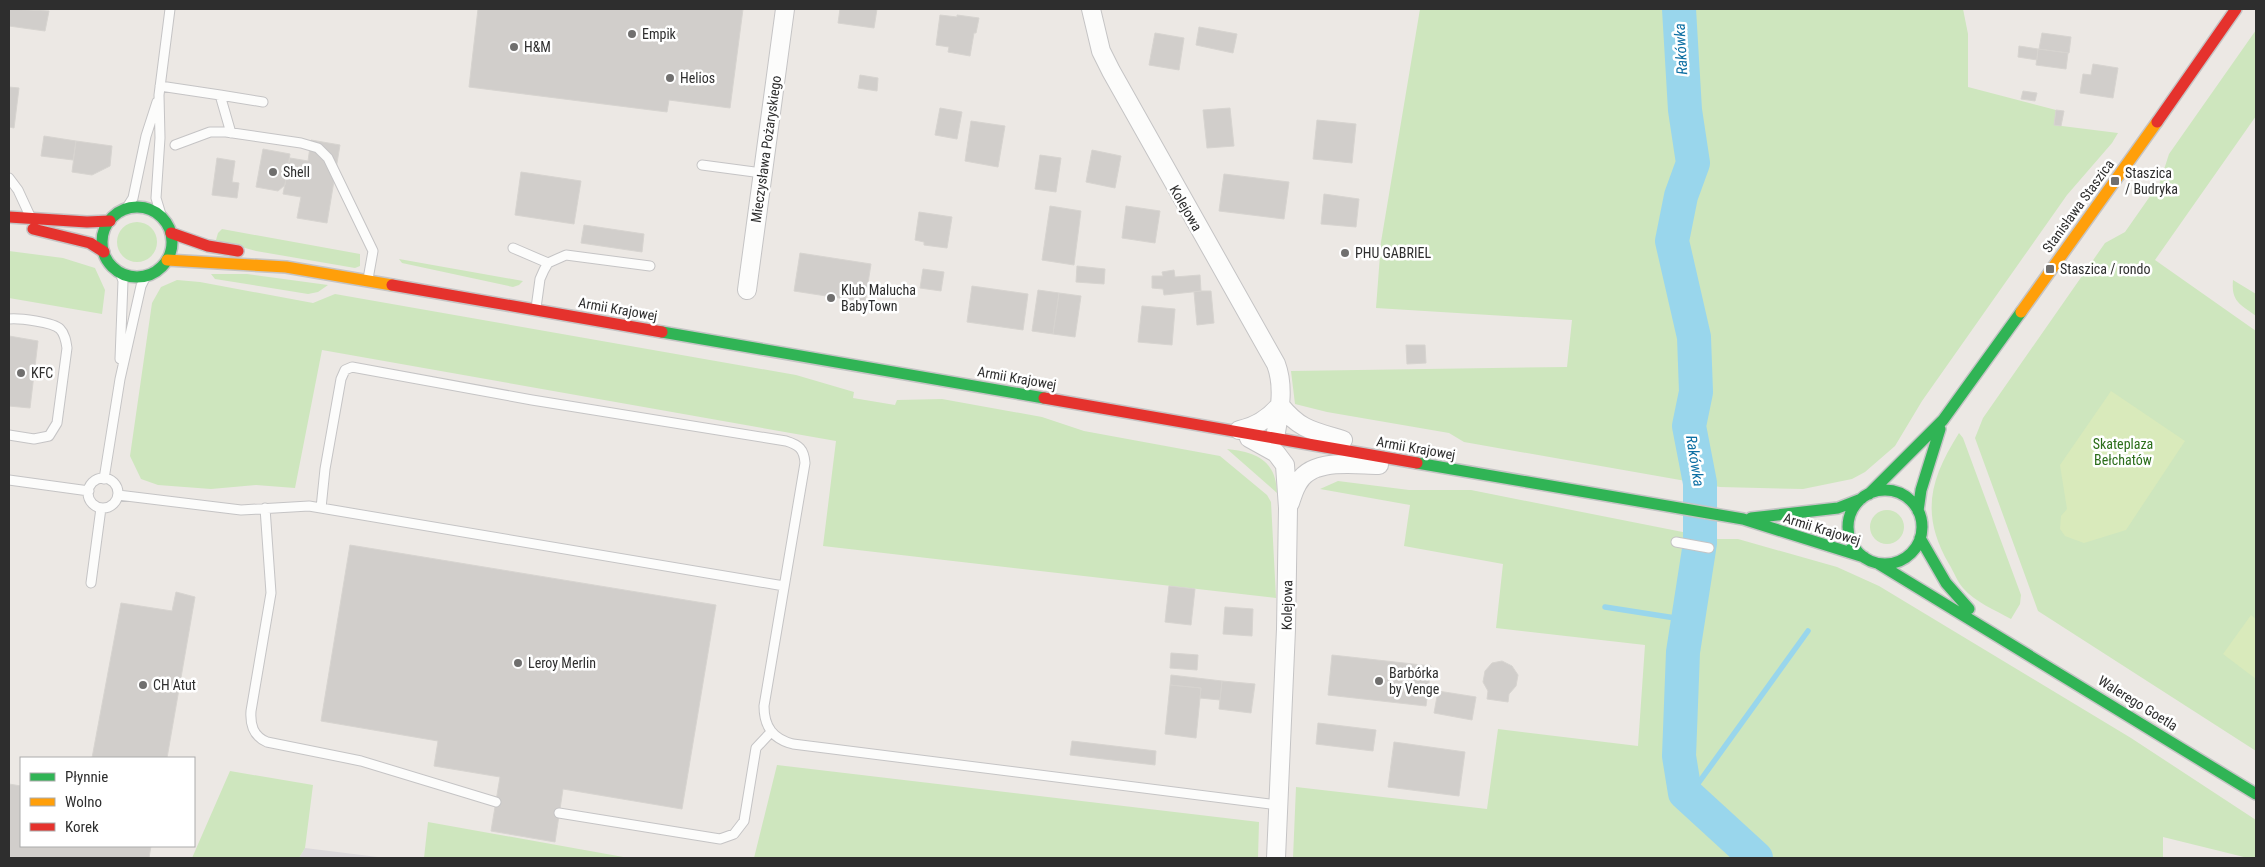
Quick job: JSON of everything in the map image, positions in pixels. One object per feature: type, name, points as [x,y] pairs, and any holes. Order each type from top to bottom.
[{"type":"street","name":"Mieczysława Pożaryskiego","points":[[747,290],[785,9]]},
{"type":"street","name":"Kolejowa","points":[[1090,9],[1101,51],[1111,71],[1276,364],[1280,377],[1280,405],[1276,438]]},
{"type":"street","name":"Stanisława Staszica","points":[[1865,496],[1906,459],[1943,420],[2121,173],[2236,9]]},
{"type":"street","points":[[147,208],[162,218],[171,233],[172,242],[167,260],[155,272],[146,276],[133,276],[120,272],[110,264],[104,252],[102,239],[110,221],[119,212],[126,209],[147,208]]},
{"type":"street","points":[[9,217],[87,222],[110,221]]},
{"type":"street","points":[[9,222],[90,243],[104,252]]},
{"type":"street","points":[[171,233],[286,267]]},
{"type":"street","points":[[167,260],[286,267]]},
{"type":"street","name":"Armii Krajowej","points":[[286,267],[1743,519],[1864,557]]},
{"type":"street","points":[[1236,431],[1261,422],[1280,405],[1292,420],[1307,429],[1428,466]]},
{"type":"street","name":"Stanisława Staszica","points":[[1918,511],[1927,465],[1943,420]]},
{"type":"street","name":"Kolejowa","points":[[1236,431],[1276,453],[1285,465],[1288,508],[1286,629],[1276,858]]},
{"type":"street","points":[[1288,508],[1297,484],[1303,476],[1315,469],[1331,464],[1428,466]]},
{"type":"street","points":[[1880,490],[1891,491],[1911,501],[1918,511],[1921,519],[1920,538],[1908,556],[1898,561],[1880,564],[1864,557],[1851,543],[1848,524],[1850,514],[1865,496],[1880,490]]},
{"type":"street","name":"Armii Krajowej","points":[[1743,519],[1838,508],[1865,496]]},
{"type":"street","name":"Walerego Goetla","points":[[1920,538],[1946,583],[1962,603],[2003,639]]},
{"type":"street","name":"Walerego Goetla","points":[[1880,564],[2256,794]]},
{"type":"lane","points":[[126,209],[133,198],[146,136],[159,91],[170,9]]},
{"type":"lane","points":[[159,91],[220,95],[264,102]]},
{"type":"lane","points":[[159,91],[160,138],[156,198],[162,218]]},
{"type":"lane","points":[[220,95],[231,133]]},
{"type":"lane","points":[[175,145],[210,132],[231,133],[301,143],[318,148],[328,158],[353,206],[373,251],[367,282]]},
{"type":"lane","points":[[702,165],[762,173]]},
{"type":"lane","points":[[9,178],[18,190],[31,218]]},
{"type":"lane","points":[[514,248],[548,263]]},
{"type":"lane","points":[[535,310],[540,279],[548,263],[566,254],[650,266]]},
{"type":"lane","points":[[120,272],[122,281],[120,379]]},
{"type":"lane","points":[[104,479],[120,379],[141,286],[146,276]]},
{"type":"lane","points":[[9,319],[48,323],[59,328],[65,337],[67,348],[57,423],[50,436],[34,439],[9,435]]},
{"type":"lane","points":[[321,508],[325,469],[342,376],[345,370],[352,368],[532,400],[786,441],[798,445],[804,452],[805,463],[764,706],[765,720],[771,732],[782,741],[793,744],[1278,805]]},
{"type":"lane","points":[[104,479],[113,482],[118,495],[114,504],[101,508],[92,504],[88,491],[96,480],[104,479]]},
{"type":"lane","points":[[9,480],[88,491]]},
{"type":"lane","points":[[118,495],[226,508],[309,506],[784,586]]},
{"type":"lane","points":[[91,583],[101,508]]},
{"type":"lane","points":[[265,508],[270,593],[250,711],[250,719],[255,733],[266,742],[361,761],[496,802]]},
{"type":"lane","points":[[1676,542],[1709,548]]},
{"type":"lane","points":[[560,813],[720,839],[734,834],[744,821],[756,748],[771,732]]},
{"type":"shaded area","points":[[305,848],[386,858],[299,858]]},
{"type":"green space","points":[[1420,9],[1963,9],[1968,34],[1968,87],[2056,110],[2054,125],[2118,133],[2112,143],[2067,195],[1922,401],[1895,446],[1865,472],[1852,479],[1803,489],[1720,487],[1464,442],[1449,433],[1327,412],[1295,404],[1291,371],[1567,367],[1572,320],[1376,308],[1381,242]]},
{"type":"green space","name":"Skateplaza Bełchatów","points":[[2256,30],[2256,116],[2155,260],[2256,331],[2256,751],[2038,611],[1975,438],[1983,418],[2105,243],[2125,232],[2160,182],[2169,154]]},
{"type":"green space","points":[[133,222],[141,222],[148,225],[154,231],[157,242],[154,253],[148,259],[141,262],[133,262],[126,259],[120,253],[117,246],[117,238],[120,231],[126,225]]},
{"type":"green space","points":[[222,229],[360,254],[360,266],[355,268],[256,251],[216,240],[218,233]]},
{"type":"green space","points":[[9,251],[63,258],[95,268],[105,290],[102,314],[9,298]]},
{"type":"green space","points":[[399,259],[523,281],[513,287],[402,263]]},
{"type":"green space","points":[[211,274],[247,274],[328,285],[318,292],[308,294],[215,279]]},
{"type":"green space","points":[[177,280],[200,282],[313,303],[335,294],[796,375],[854,392],[853,398],[895,405],[897,400],[942,399],[1042,417],[1084,431],[1220,456],[1267,495],[1271,502],[1276,598],[823,546],[836,441],[322,350],[295,488],[256,485],[211,489],[158,485],[141,479],[130,456],[152,303],[161,287]]},
{"type":"green space","points":[[2233,280],[2256,294],[2256,316],[2235,298]]},
{"type":"green space","points":[[2111,391],[2185,441],[2126,530],[2084,543],[2065,536],[2060,529],[2061,516],[2067,509],[2060,465]]},
{"type":"green space","points":[[1959,433],[1963,438],[2021,595],[2020,604],[2011,619],[1979,602],[1963,588],[1940,546],[1934,529],[1932,497],[1935,481]]},
{"type":"green space","points":[[1227,449],[1247,452],[1268,465],[1276,482],[1277,493]]},
{"type":"green space","points":[[1338,481],[1409,490],[1471,490],[1718,539],[1738,539],[1837,567],[1879,586],[2131,738],[2256,820],[2256,858],[2248,858],[2163,837],[2163,858],[1293,858],[1296,787],[1487,809],[1498,729],[1638,746],[1645,645],[1496,628],[1503,564],[1404,546],[1410,505],[1320,489]]},
{"type":"green space","points":[[1887,510],[1894,511],[1899,515],[1903,520],[1903,534],[1899,539],[1894,543],[1887,544],[1880,543],[1875,539],[1871,534],[1870,527],[1871,520],[1875,515],[1880,511]]},
{"type":"green space","points":[[2251,615],[2256,619],[2256,679],[2223,654]]},
{"type":"green space","points":[[777,765],[1259,822],[1258,858],[754,858]]},
{"type":"green space","points":[[230,771],[313,785],[305,848],[299,858],[192,858]]},
{"type":"green space","points":[[428,822],[629,858],[424,858]]},
{"type":"building","points":[[9,9],[49,11],[45,31],[9,26]]},
{"type":"building","points":[[478,9],[743,9],[730,108],[669,100],[667,112],[469,87]]},
{"type":"building","points":[[840,9],[877,9],[874,28],[838,23]]},
{"type":"building","points":[[940,15],[979,18],[970,56],[948,52],[949,47],[936,45]]},
{"type":"building","points":[[1199,27],[1237,34],[1233,53],[1196,45]]},
{"type":"building","points":[[1155,33],[1184,38],[1179,70],[1149,65]]},
{"type":"building","points":[[2042,33],[2071,37],[2069,53],[2039,49]]},
{"type":"building","points":[[2019,46],[2038,49],[2037,60],[2018,57]]},
{"type":"building","points":[[2038,49],[2068,53],[2066,69],[2036,65]]},
{"type":"building","points":[[2093,64],[2118,68],[2113,98],[2080,93],[2083,74],[2091,75]]},
{"type":"building","points":[[860,75],[878,78],[877,91],[858,88]]},
{"type":"building","points":[[9,87],[19,88],[14,128],[9,127]]},
{"type":"building","points":[[2023,91],[2037,93],[2035,101],[2021,99]]},
{"type":"building","points":[[940,108],[962,112],[957,139],[935,135]]},
{"type":"building","points":[[1230,108],[1234,146],[1207,148],[1203,110]]},
{"type":"building","points":[[2056,110],[2064,111],[2061,126],[2054,125]]},
{"type":"building","points":[[1317,120],[1356,124],[1352,163],[1313,159]]},
{"type":"building","points":[[971,121],[1005,126],[998,167],[965,161]]},
{"type":"building","points":[[44,136],[76,141],[73,160],[41,156]]},
{"type":"building","points":[[311,140],[340,145],[327,223],[297,218],[301,197],[283,194],[290,158],[308,161]]},
{"type":"building","points":[[76,141],[112,146],[110,166],[92,175],[72,172]]},
{"type":"building","name":"Shell","points":[[263,149],[290,154],[285,185],[278,191],[256,187]]},
{"type":"building","points":[[1092,150],[1121,156],[1115,188],[1086,182]]},
{"type":"building","points":[[1040,155],[1061,158],[1056,192],[1035,189]]},
{"type":"building","points":[[217,158],[235,161],[232,182],[239,183],[237,198],[212,195]]},
{"type":"building","points":[[521,172],[581,181],[574,224],[515,215]]},
{"type":"building","points":[[1224,174],[1289,182],[1284,219],[1219,211]]},
{"type":"building","points":[[1324,194],[1359,199],[1356,227],[1321,224]]},
{"type":"building","points":[[1050,206],[1081,211],[1074,265],[1042,260]]},
{"type":"building","points":[[1126,206],[1160,211],[1155,243],[1122,238]]},
{"type":"building","points":[[919,212],[952,217],[947,248],[924,245],[924,242],[915,240]]},
{"type":"building","points":[[584,225],[644,234],[642,252],[581,243]]},
{"type":"building","points":[[800,253],[871,264],[865,302],[794,291]]},
{"type":"building","points":[[1077,266],[1105,269],[1104,284],[1076,282]]},
{"type":"building","points":[[923,269],[944,272],[941,291],[920,288]]},
{"type":"building","points":[[1174,270],[1175,277],[1200,275],[1201,291],[1164,295],[1163,289],[1152,288],[1152,276],[1163,276],[1162,272]]},
{"type":"building","points":[[972,286],[1028,294],[1023,330],[967,322]]},
{"type":"building","points":[[1038,290],[1059,293],[1053,334],[1032,331]]},
{"type":"building","points":[[1211,291],[1214,323],[1197,325],[1194,292]]},
{"type":"building","points":[[1059,293],[1081,296],[1075,337],[1053,334]]},
{"type":"building","points":[[1142,306],[1175,309],[1172,345],[1138,342]]},
{"type":"building","name":"KFC","points":[[9,336],[38,341],[30,408],[9,406]]},
{"type":"building","points":[[1406,345],[1425,345],[1426,363],[1407,364]]},
{"type":"building","name":"Leroy Merlin","points":[[350,545],[716,605],[682,809],[563,789],[555,842],[491,831],[500,777],[434,766],[438,741],[321,721]]},
{"type":"building","points":[[1169,586],[1195,589],[1191,625],[1165,622]]},
{"type":"building","name":"CH Atut","points":[[176,592],[195,597],[167,757],[92,757],[121,603],[172,611]]},
{"type":"building","points":[[1225,607],[1253,609],[1252,636],[1223,634]]},
{"type":"building","points":[[1171,653],[1198,655],[1197,670],[1170,668]]},
{"type":"building","name":"Barbórka by Venge","points":[[1332,655],[1431,666],[1426,706],[1328,695]]},
{"type":"building","points":[[1502,661],[1512,666],[1518,675],[1516,686],[1509,694],[1508,702],[1487,699],[1488,691],[1483,682],[1485,671],[1492,663]]},
{"type":"building","points":[[1171,675],[1222,681],[1220,700],[1200,698],[1201,688],[1170,685]]},
{"type":"building","points":[[1222,681],[1255,684],[1251,713],[1219,709]]},
{"type":"building","points":[[1170,685],[1201,688],[1196,738],[1165,734]]},
{"type":"building","points":[[1438,691],[1476,697],[1472,720],[1434,713]]},
{"type":"building","points":[[1318,723],[1376,730],[1373,751],[1316,744]]},
{"type":"building","points":[[1072,741],[1156,751],[1155,765],[1070,755]]},
{"type":"building","points":[[1394,742],[1465,752],[1459,796],[1388,787]]},
{"type":"building","points":[[9,784],[20,786],[20,847],[151,847],[149,858],[9,857]]},
{"type":"waterway","name":"Rakówka","points":[[1679,9],[1685,110],[1693,163],[1681,196],[1672,241],[1694,337],[1696,392],[1689,426],[1700,483],[1700,543],[1683,652],[1679,756],[1685,793],[1756,858]]},
{"type":"waterway","points":[[1605,607],[1688,620]]},
{"type":"waterway","points":[[1685,793],[1697,785],[1808,631]]},
{"type":"traffic: fast","points":[[137,207],[156,213],[166,223],[172,242],[166,261],[156,271],[137,277],[118,271],[108,261],[102,242],[108,223],[118,213],[137,207]]},
{"type":"traffic: fast","points":[[1869,494],[1943,420],[2021,312]]},
{"type":"traffic: fast","points":[[662,332],[1044,398]]},
{"type":"traffic: fast","points":[[1918,511],[1921,490],[1940,429]]},
{"type":"traffic: fast","points":[[1417,463],[1743,519],[1864,557]]},
{"type":"traffic: fast","points":[[1885,490],[1899,493],[1911,501],[1919,513],[1922,527],[1919,541],[1911,553],[1899,561],[1885,564],[1871,561],[1859,553],[1851,541],[1848,527],[1851,513],[1859,501],[1871,493],[1885,490]]},
{"type":"traffic: fast","points":[[1751,518],[1838,508],[1861,499]]},
{"type":"traffic: fast","points":[[1920,538],[1946,583],[1969,609]]},
{"type":"traffic: fast","points":[[1879,564],[2256,794]]},
{"type":"traffic: slow","points":[[2021,312],[2157,122]]},
{"type":"traffic: slow","points":[[167,260],[286,267],[392,285]]},
{"type":"traffic: jam","points":[[2157,122],[2236,9]]},
{"type":"traffic: jam","points":[[9,217],[87,222],[110,221]]},
{"type":"traffic: jam","points":[[33,229],[90,243],[104,252]]},
{"type":"traffic: jam","points":[[171,233],[208,246],[238,251]]},
{"type":"traffic: jam","points":[[392,285],[662,332]]},
{"type":"traffic: jam","points":[[1044,398],[1417,463]]},
{"type":"place","name":"Empik","points":[[632,34]]},
{"type":"place","name":"H&M","points":[[514,47]]},
{"type":"place","name":"Helios","points":[[670,78]]},
{"type":"place","name":"Shell","points":[[273,172]]},
{"type":"place","name":"Staszica / Budryka","points":[[2115,181]]},
{"type":"place","name":"PHU GABRIEL","points":[[1345,253]]},
{"type":"place","name":"Staszica / rondo","points":[[2050,269]]},
{"type":"place","name":"Klub Malucha BabyTown","points":[[831,298]]},
{"type":"place","name":"KFC","points":[[21,373]]},
{"type":"place","name":"Leroy Merlin","points":[[518,663]]},
{"type":"place","name":"Barbórka by Venge","points":[[1379,681]]},
{"type":"place","name":"CH Atut","points":[[143,685]]}]
